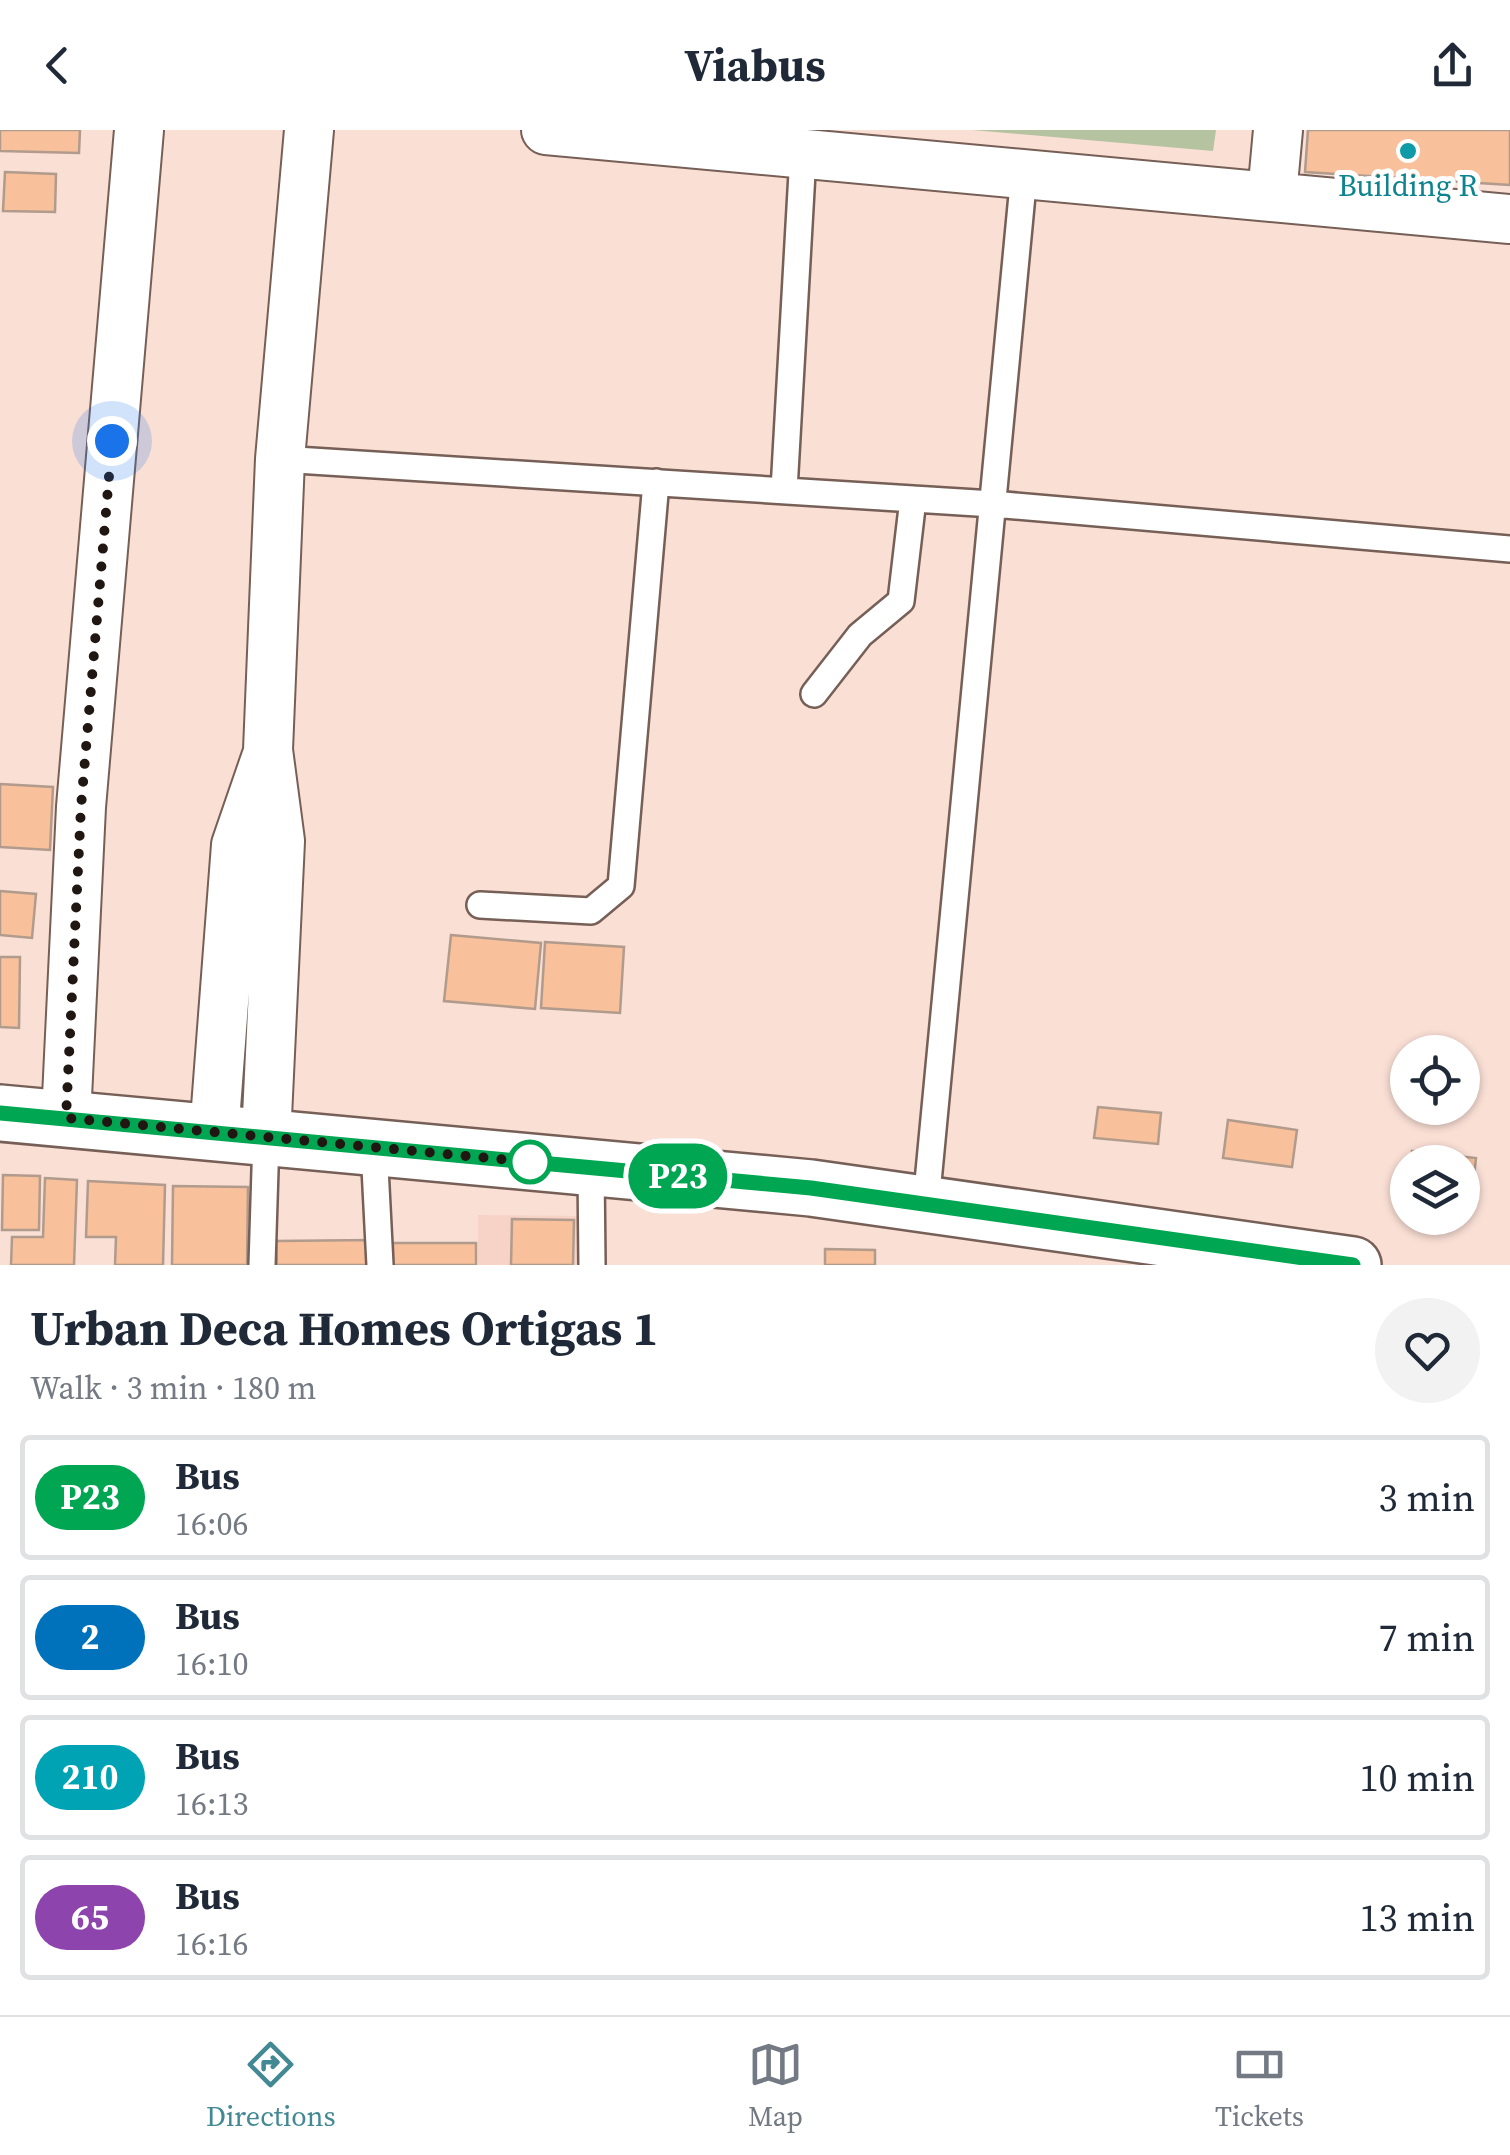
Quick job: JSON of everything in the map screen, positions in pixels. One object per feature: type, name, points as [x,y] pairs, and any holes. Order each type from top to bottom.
[{"type":"main road","points":[[0,1113],[811,1188],[1353,1265]]},
{"type":"street","points":[[66,1118],[81,807],[139,130]]},
{"type":"street","points":[[240,1136],[280,842],[268,750],[280,459],[309,130]]},
{"type":"street","points":[[546,130],[804,143],[1024,174],[1510,219]]},
{"type":"street","points":[[1272,195],[1278,130]]},
{"type":"lane","points":[[784,490],[804,143]]},
{"type":"lane","points":[[926,1203],[1024,174]]},
{"type":"lane","points":[[280,459],[993,504],[1510,549]]},
{"type":"lane","points":[[480,905],[591,911],[621,886],[656,482]]},
{"type":"lane","points":[[814,694],[860,635],[900,601],[913,499]]},
{"type":"lane","points":[[240,1136],[262,1265]]},
{"type":"lane","points":[[374,1148],[380,1265]]},
{"type":"lane","points":[[591,1168],[592,1265]]},
{"type":"shaded area","points":[[478,1215],[585,1216],[584,1265],[478,1265]]},
{"type":"green space","points":[[972,130],[1216,130],[1213,151]]},
{"type":"building","points":[[0,130],[80,130],[79,153],[0,151]]},
{"type":"building","name":"Building R","points":[[1308,130],[1510,130],[1510,185],[1305,172]]},
{"type":"building","points":[[5,172],[56,174],[55,212],[3,211]]},
{"type":"building","points":[[0,784],[53,787],[50,850],[0,847]]},
{"type":"building","points":[[0,891],[36,894],[32,938],[0,935]]},
{"type":"building","points":[[451,935],[541,943],[535,1009],[444,1001]]},
{"type":"building","points":[[545,942],[624,947],[620,1013],[541,1008]]},
{"type":"building","points":[[0,957],[20,957],[19,1028],[0,1027]]},
{"type":"building","points":[[1098,1107],[1161,1113],[1158,1144],[1094,1138]]},
{"type":"building","points":[[1228,1120],[1297,1130],[1292,1167],[1223,1158]]},
{"type":"building","points":[[3,1175],[40,1176],[39,1230],[2,1230]]},
{"type":"building","points":[[45,1178],[77,1180],[74,1265],[11,1265],[12,1237],[43,1237]]},
{"type":"building","points":[[88,1181],[165,1185],[163,1265],[115,1265],[116,1237],[86,1237]]},
{"type":"building","points":[[173,1186],[248,1187],[247,1265],[172,1265]]},
{"type":"building","points":[[512,1219],[574,1220],[573,1265],[511,1265]]},
{"type":"building","points":[[370,1240],[370,1265],[277,1265],[276,1241]]},
{"type":"building","points":[[393,1243],[476,1243],[476,1265],[393,1265]]},
{"type":"building","points":[[825,1249],[875,1250],[875,1265],[825,1265]]},
{"type":"bus line","name":"P23","points":[[0,1113],[811,1188],[1353,1265]]},
{"type":"place","name":"Building R","points":[[1408,151]]},
{"type":"route","points":[[112,441],[81,807],[66,1118],[530,1162]]}]
